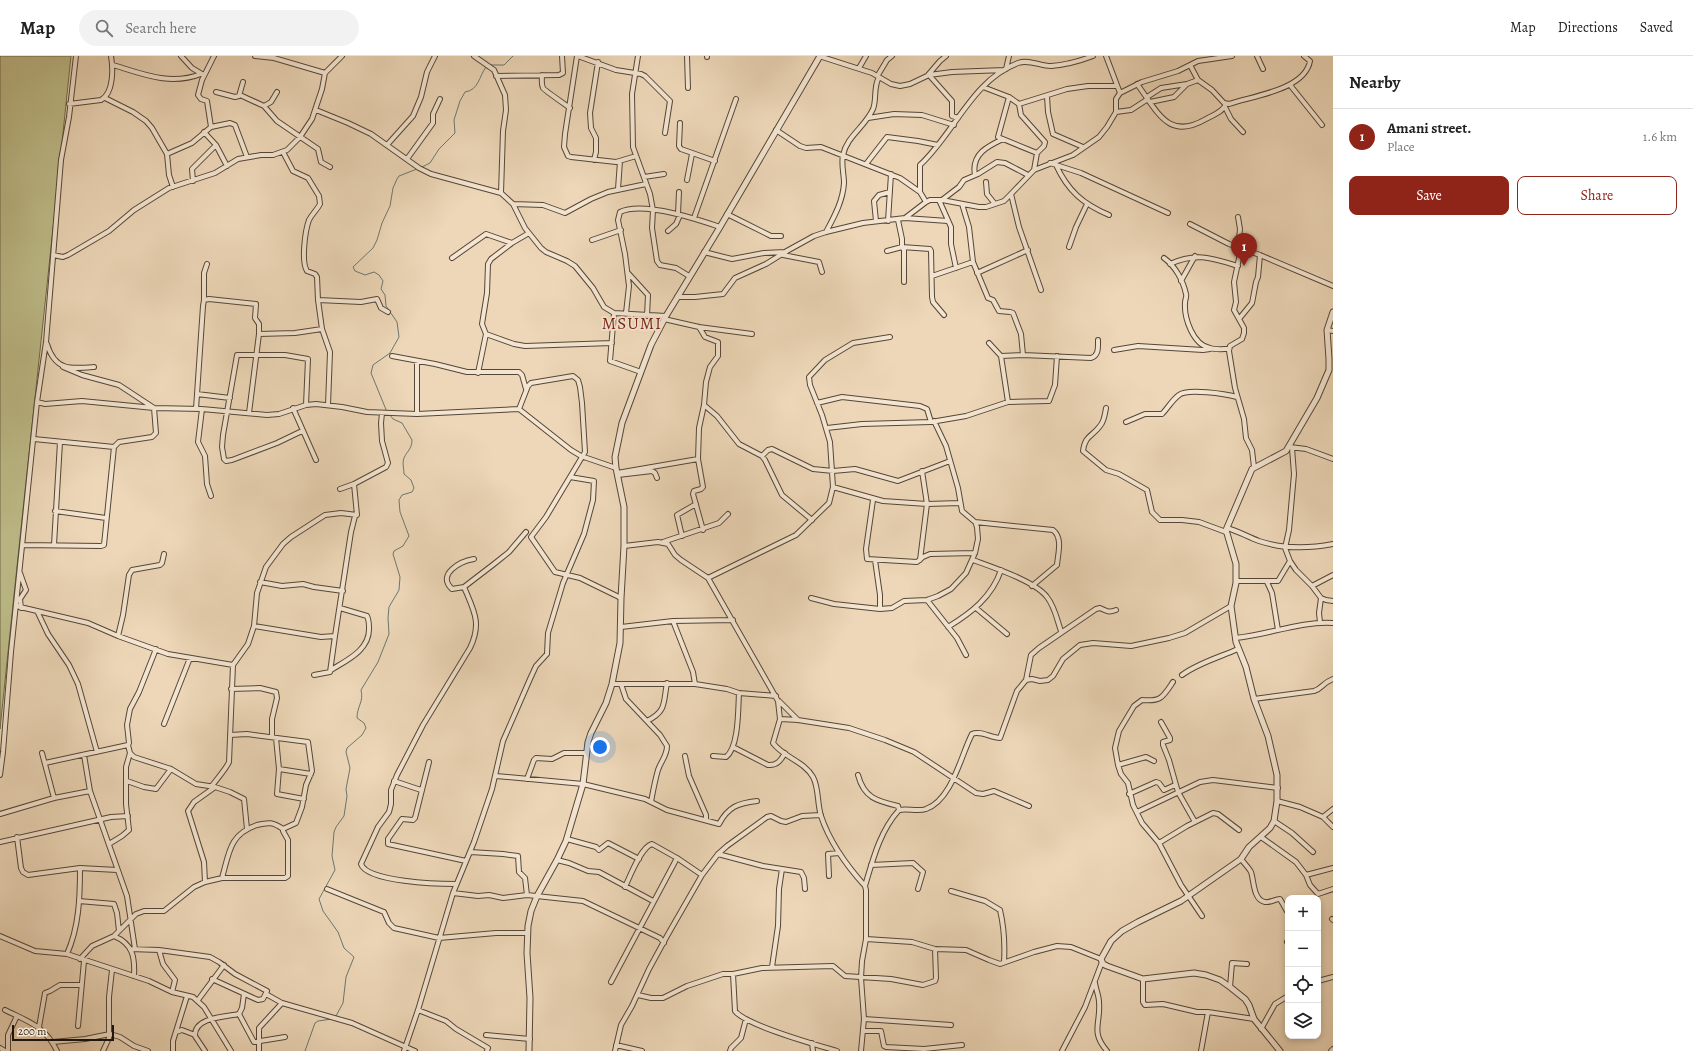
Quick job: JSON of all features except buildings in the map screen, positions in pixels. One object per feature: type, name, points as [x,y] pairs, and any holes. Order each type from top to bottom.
[{"type":"street","points":[[0,775],[37,402],[46,342],[61,160],[76,56]]},
{"type":"street","points":[[69,104],[101,100],[105,98],[110,87],[113,65],[111,56]]},
{"type":"street","points":[[181,56],[192,68],[203,75]]},
{"type":"street","points":[[212,127],[207,101],[200,99],[198,95],[203,75],[214,56]]},
{"type":"street","points":[[255,56],[274,58],[325,73]]},
{"type":"street","points":[[53,255],[63,257],[68,255],[109,231],[134,210],[173,187],[216,173],[238,159],[273,155],[283,152],[300,137],[316,110],[325,73],[342,56]]},
{"type":"street","points":[[387,145],[413,116],[423,92],[427,72],[435,56]]},
{"type":"street","points":[[474,56],[494,70],[505,95],[506,103],[503,131],[501,193]]},
{"type":"street","points":[[496,76],[562,74],[562,56]]},
{"type":"street","points":[[636,156],[620,161],[594,160],[568,156],[566,152],[565,134],[577,56],[598,62],[616,70],[645,76],[670,101],[665,133]]},
{"type":"street","points":[[638,56],[633,84],[633,147],[650,194],[653,210],[652,228],[657,263],[676,268],[689,276]]},
{"type":"street","points":[[687,56],[688,88]]},
{"type":"street","points":[[529,1051],[530,1039],[527,933],[531,910],[567,839],[583,784],[591,733],[606,703],[612,684],[620,643],[624,546],[624,507],[615,457],[622,423],[651,345],[677,296],[720,227],[820,56],[859,68],[879,76],[891,84],[900,86],[910,84],[928,75],[952,72],[1005,70]]},
{"type":"street","points":[[859,68],[866,56]]},
{"type":"street","points":[[826,232],[837,211],[843,192],[843,156],[854,133],[858,130],[873,109],[875,88],[879,76],[887,60],[892,56]]},
{"type":"street","points":[[928,75],[946,56]]},
{"type":"street","points":[[1005,70],[1009,56]]},
{"type":"street","points":[[1071,56],[1071,63]]},
{"type":"street","points":[[920,192],[920,165],[938,145],[983,87],[1005,70],[1024,62],[1050,66],[1071,63],[1093,56]]},
{"type":"street","points":[[1106,56],[1120,93]]},
{"type":"street","points":[[906,218],[926,202],[940,200],[986,207],[1004,200],[1034,170],[1073,155],[1099,137],[1116,112],[1116,99],[1120,93],[1137,84],[1204,60],[1232,56]]},
{"type":"street","points":[[1257,56],[1263,69]]},
{"type":"street","points":[[1137,84],[1164,119],[1172,126],[1192,126],[1225,106],[1290,85],[1307,70],[1310,61],[1304,56]]},
{"type":"street","points":[[594,160],[596,152],[596,138],[591,128],[590,113],[598,62]]},
{"type":"street","points":[[113,65],[139,73],[174,80],[203,75]]},
{"type":"street","points":[[1190,65],[1198,80],[1212,90],[1225,106],[1231,119],[1243,132]]},
{"type":"street","points":[[542,75],[544,91],[551,94],[558,101],[570,108]]},
{"type":"street","points":[[928,75],[952,101],[952,116],[958,118]]},
{"type":"street","points":[[1116,112],[1130,110],[1148,99],[1161,88],[1187,84],[1198,80]]},
{"type":"street","points":[[240,95],[243,82]]},
{"type":"street","points":[[1148,99],[1174,97],[1187,84]]},
{"type":"street","points":[[1290,85],[1322,125]]},
{"type":"street","points":[[1019,104],[1067,89],[1080,87],[1117,86]]},
{"type":"street","points":[[983,87],[1010,97],[1019,104],[1021,115],[1045,142],[1044,146],[1037,153],[1034,170]]},
{"type":"street","points":[[216,92],[235,97],[240,95],[264,106],[277,121],[318,149],[321,162],[330,167]]},
{"type":"street","points":[[264,106],[271,102],[277,92]]},
{"type":"street","points":[[1047,96],[1048,112],[1053,134],[1083,147]]},
{"type":"street","points":[[1010,97],[998,136],[1037,153]]},
{"type":"street","points":[[105,98],[133,112],[146,121],[152,128],[167,154],[168,175],[173,187]]},
{"type":"street","points":[[694,218],[736,99]]},
{"type":"street","points":[[407,159],[434,122],[433,114],[440,100]]},
{"type":"street","points":[[316,110],[348,122],[371,134],[419,168],[431,174],[501,193],[513,204],[529,233],[546,252],[575,266],[593,288],[604,307],[614,313],[665,317],[699,327],[752,334]]},
{"type":"street","points":[[867,118],[894,114],[922,115],[954,125]]},
{"type":"street","points":[[167,154],[192,143],[212,127],[230,123],[235,125],[247,157]]},
{"type":"street","points":[[680,123],[680,146],[684,151],[715,161]]},
{"type":"street","points":[[776,130],[800,146],[822,147],[900,178],[920,192],[926,202]]},
{"type":"street","points":[[204,132],[216,145],[227,166]]},
{"type":"street","points":[[866,164],[887,137],[938,145]]},
{"type":"street","points":[[975,175],[974,168],[980,152],[1003,139]]},
{"type":"street","points":[[193,181],[192,169],[216,145]]},
{"type":"street","points":[[283,152],[293,171],[308,178],[320,196],[320,204],[311,217],[307,228],[304,249],[306,270],[318,277],[318,300],[322,329],[330,352],[328,405]]},
{"type":"street","points":[[687,180],[692,154]]},
{"type":"street","points":[[618,189],[620,161]]},
{"type":"street","points":[[940,200],[959,187],[964,180],[997,162],[1001,162],[1028,175]]},
{"type":"street","points":[[1050,163],[1081,173],[1168,214]]},
{"type":"street","points":[[1055,165],[1072,189],[1087,204],[1110,215]]},
{"type":"street","points":[[644,177],[664,174]]},
{"type":"street","points":[[888,221],[891,174]]},
{"type":"street","points":[[986,182],[987,194],[995,204]]},
{"type":"street","points":[[513,204],[543,205],[565,214],[591,199],[618,189],[646,184]]},
{"type":"street","points":[[668,231],[676,224],[679,215],[679,192]]},
{"type":"street","points":[[876,221],[874,201],[879,195],[890,192]]},
{"type":"street","points":[[1011,194],[1019,227],[1042,290]]},
{"type":"street","points":[[940,200],[950,227],[951,244],[956,268]]},
{"type":"street","points":[[962,204],[970,227],[973,262],[977,272],[988,298],[993,300],[998,310],[1013,313],[1021,334],[1023,355]]},
{"type":"street","points":[[1069,247],[1076,227],[1087,204]]},
{"type":"street","points":[[626,313],[629,292],[621,230],[618,220],[620,212],[634,208],[653,210],[694,218],[720,227]]},
{"type":"street","points":[[727,214],[771,236],[781,236]]},
{"type":"street","points":[[1114,350],[1138,346],[1203,350],[1210,348],[1229,349],[1243,337],[1244,328],[1234,310],[1236,302],[1234,282],[1240,248],[1240,229],[1238,217]]},
{"type":"street","points":[[677,296],[694,297],[723,294],[735,278],[783,255],[814,236],[826,232],[863,223],[906,218],[948,221]]},
{"type":"street","points":[[898,220],[902,247],[904,250],[904,282]]},
{"type":"street","points":[[1190,224],[1228,244],[1260,255],[1333,286]]},
{"type":"street","points":[[592,240],[621,230]]},
{"type":"street","points":[[478,373],[486,334],[482,324],[487,293],[488,264],[491,259],[512,243],[529,233]]},
{"type":"street","points":[[452,258],[486,234],[512,243]]},
{"type":"street","points":[[886,251],[902,247],[930,249],[932,252],[933,302],[944,315]]},
{"type":"street","points":[[977,272],[1028,250]]},
{"type":"street","points":[[704,252],[732,259],[788,251]]},
{"type":"street","points":[[783,255],[819,262],[822,272]]},
{"type":"street","points":[[1239,319],[1252,303],[1258,277],[1260,255]]},
{"type":"street","points":[[1170,264],[1182,258],[1195,256],[1205,257],[1238,266]]},
{"type":"street","points":[[1181,281],[1195,256]]},
{"type":"street","points":[[1164,258],[1178,273],[1187,296],[1185,302],[1186,315],[1192,332],[1203,345],[1210,348]]},
{"type":"street","points":[[932,276],[973,262]]},
{"type":"street","points":[[196,410],[200,338],[204,300],[204,273],[207,264]]},
{"type":"street","points":[[627,272],[648,294],[647,316]]},
{"type":"street","points":[[318,300],[361,302],[377,299],[381,308],[388,312]]},
{"type":"street","points":[[204,300],[255,304],[255,318],[258,324],[258,334],[249,413]]},
{"type":"street","points":[[1062,1051],[1085,1006],[1095,983],[1101,960],[1111,941],[1122,931],[1189,896],[1241,860],[1249,847],[1261,837],[1274,821],[1278,801],[1277,775],[1268,736],[1254,699],[1246,667],[1235,638],[1231,606],[1236,581],[1235,558],[1226,530],[1250,471],[1254,467],[1277,457],[1291,447],[1317,398],[1329,370],[1327,330],[1333,312]]},
{"type":"street","points":[[614,313],[610,361],[641,372]]},
{"type":"street","points":[[699,327],[703,335],[717,341],[719,346],[718,356],[708,372],[704,390],[704,405],[699,428],[698,459],[703,487],[693,492],[703,530]]},
{"type":"street","points":[[258,334],[295,333],[322,329]]},
{"type":"street","points":[[1327,330],[1333,331]]},
{"type":"street","points":[[486,334],[514,344],[525,346],[612,343]]},
{"type":"street","points":[[708,578],[796,535],[827,506],[831,498],[833,487],[830,442],[827,428],[810,385],[809,377],[825,360],[853,343],[890,337]]},
{"type":"street","points":[[1001,356],[1023,355],[1093,357],[1097,353],[1098,340]]},
{"type":"street","points":[[23,545],[101,546],[104,544],[114,447],[119,442],[155,435],[157,429],[154,408],[119,385],[82,375],[63,367],[53,358],[46,342]]},
{"type":"street","points":[[989,343],[1001,356],[1008,402]]},
{"type":"street","points":[[1229,349],[1232,376],[1244,419],[1246,438],[1252,450],[1254,467]]},
{"type":"street","points":[[302,431],[232,460],[226,461],[222,457],[222,447],[236,357],[240,355],[285,355],[308,359],[306,405]]},
{"type":"street","points":[[392,356],[467,372],[519,372],[522,375],[526,390]]},
{"type":"street","points":[[827,428],[862,424],[932,421],[966,416],[1008,402],[1049,400],[1054,385],[1057,356]]},
{"type":"street","points":[[417,361],[417,414]]},
{"type":"street","points":[[63,367],[94,367]]},
{"type":"street","points":[[519,409],[528,386],[535,381],[569,376],[576,377],[578,380],[582,403],[585,452],[546,517],[531,536],[555,572],[580,578],[621,598]]},
{"type":"street","points":[[1126,422],[1147,414],[1162,414],[1177,397],[1184,393],[1218,393],[1237,396]]},
{"type":"street","points":[[197,394],[230,398]]},
{"type":"street","points":[[818,404],[842,397],[920,406],[927,409],[946,446],[958,488],[963,513],[975,522],[1053,530],[1055,532],[1059,542],[1057,565],[1032,586]]},
{"type":"street","points":[[37,402],[46,404],[82,401],[154,408],[228,411],[274,415],[306,405],[328,405],[367,412],[417,414],[519,409],[571,450],[582,456],[617,472],[652,471],[655,473],[657,478]]},
{"type":"street","points":[[704,405],[717,416],[739,444],[762,456],[782,495],[812,520]]},
{"type":"street","points":[[293,408],[316,460]]},
{"type":"street","points":[[1106,408],[1101,426],[1088,436],[1083,451],[1106,470],[1120,474],[1147,490],[1152,512],[1160,520],[1198,522],[1243,533],[1256,540],[1285,548],[1307,548],[1333,544]]},
{"type":"street","points":[[202,410],[198,442],[205,456],[207,484],[211,496]]},
{"type":"street","points":[[340,489],[354,484],[387,465],[388,461],[382,441],[383,413]]},
{"type":"street","points":[[34,439],[114,447]]},
{"type":"street","points":[[54,545],[60,442]]},
{"type":"street","points":[[1291,447],[1306,448],[1333,459]]},
{"type":"street","points":[[1291,447],[1294,474],[1289,530],[1285,548],[1290,561],[1296,570],[1312,586],[1321,598],[1333,601]]},
{"type":"street","points":[[762,456],[772,449],[813,469],[833,471],[855,469],[898,481],[950,461]]},
{"type":"street","points":[[617,472],[698,459]]},
{"type":"street","points":[[920,561],[926,504],[922,471]]},
{"type":"street","points":[[404,1049],[418,1010],[456,884],[470,852],[496,776],[503,741],[536,666],[547,654],[548,633],[566,574],[584,534],[593,500],[594,482],[570,477]]},
{"type":"street","points":[[331,670],[351,532],[355,516],[358,514],[354,484]]},
{"type":"street","points":[[833,487],[873,500],[926,504],[960,503]]},
{"type":"street","points":[[873,500],[866,556],[867,559],[917,562],[930,554],[975,553]]},
{"type":"street","points":[[682,536],[677,515],[696,504]]},
{"type":"street","points":[[55,511],[106,518]]},
{"type":"street","points":[[205,882],[204,862],[188,811],[194,802],[213,787],[221,772],[226,768],[228,762],[233,665],[248,644],[254,626],[256,597],[266,567],[283,544],[299,531],[325,515],[341,513],[355,516]]},
{"type":"street","points":[[624,546],[663,542],[703,530],[719,523],[728,514]]},
{"type":"street","points":[[811,598],[834,604],[880,609],[892,608],[908,601],[926,600],[951,589],[966,573],[974,560],[978,539],[975,522]]},
{"type":"street","points":[[474,559],[459,563],[449,572],[447,578],[449,586],[452,589],[464,587],[510,552],[526,532]]},
{"type":"street","points":[[663,542],[668,544],[675,555],[681,560],[708,578],[777,698],[798,720]]},
{"type":"street","points":[[118,636],[129,575],[132,570],[160,565],[164,554]]},
{"type":"street","points":[[875,560],[880,595],[880,609]]},
{"type":"street","points":[[974,560],[1002,570],[1032,586],[1047,597],[1054,608],[1062,631]]},
{"type":"street","points":[[1236,581],[1278,581],[1290,561]]},
{"type":"street","points":[[948,626],[976,608],[989,593],[1002,570]]},
{"type":"street","points":[[20,573],[26,590],[20,599],[21,608]]},
{"type":"street","points":[[1312,586],[1333,575]]},
{"type":"street","points":[[260,582],[282,586],[303,584],[343,591]]},
{"type":"street","points":[[1267,582],[1272,593],[1278,630]]},
{"type":"street","points":[[456,884],[389,878],[361,866],[378,827],[389,812],[391,804],[391,790],[394,781],[423,725],[470,648],[475,636],[476,624],[464,587]]},
{"type":"street","points":[[1320,622],[1321,598]]},
{"type":"street","points":[[926,600],[948,626],[966,655]]},
{"type":"street","points":[[16,606],[38,613],[88,623],[118,636],[156,649],[190,658],[233,665]]},
{"type":"street","points":[[1026,680],[1048,680],[1053,676],[1062,659],[1080,645],[1093,643],[1131,646],[1169,638],[1185,633],[1231,606]]},
{"type":"street","points":[[314,675],[328,673],[358,653],[363,647],[369,631],[367,616],[340,608]]},
{"type":"street","points":[[976,608],[1007,634]]},
{"type":"street","points":[[861,1051],[864,1019],[861,978],[866,939],[867,912],[865,886],[871,865],[888,823],[899,810],[923,810],[931,807],[941,799],[953,778],[972,734],[976,732],[1000,738],[1017,691],[1026,680],[1032,653],[1096,609],[1100,608],[1105,612],[1116,610]]},
{"type":"street","points":[[38,613],[48,634],[69,665],[78,684],[97,752]]},
{"type":"street","points":[[620,627],[673,620],[732,620]]},
{"type":"street","points":[[673,620],[693,672],[695,684]]},
{"type":"street","points":[[1235,638],[1320,622],[1333,623]]},
{"type":"street","points":[[254,626],[321,637],[335,636]]},
{"type":"street","points":[[156,649],[127,719],[128,745],[130,753],[134,757],[171,769],[196,784],[230,792],[244,799],[247,829]]},
{"type":"street","points":[[1182,675],[1193,667],[1206,664],[1238,649]]},
{"type":"street","points":[[164,724],[190,658]]},
{"type":"street","points":[[1254,699],[1318,690],[1325,682],[1333,679]]},
{"type":"street","points":[[1174,682],[1159,699],[1149,701],[1142,700],[1134,706],[1119,731],[1115,748],[1121,774],[1128,783],[1129,794],[1142,823],[1159,843],[1181,885],[1202,916]]},
{"type":"street","points":[[647,721],[658,715],[661,711],[667,683]]},
{"type":"street","points":[[612,684],[695,684],[727,689],[739,693],[777,698]]},
{"type":"street","points":[[622,684],[626,699],[647,721],[667,746],[666,757],[659,768],[651,802]]},
{"type":"street","points":[[231,689],[260,688],[276,692],[277,698],[272,719],[279,769],[276,794],[304,799]]},
{"type":"street","points":[[713,756],[727,756],[733,747],[738,724],[739,693]]},
{"type":"street","points":[[777,698],[780,719],[773,743],[806,769],[813,777],[821,815],[839,853],[865,886]]},
{"type":"street","points":[[780,719],[798,720],[849,728],[885,740],[914,752],[978,794],[994,791],[1029,806]]},
{"type":"street","points":[[1161,722],[1170,738],[1170,740],[1163,742],[1163,745],[1169,760],[1175,785],[1195,822]]},
{"type":"street","points":[[230,734],[247,734],[308,742],[312,765],[311,774],[306,785],[304,799],[296,823],[283,829]]},
{"type":"street","points":[[46,763],[128,745]]},
{"type":"street","points":[[733,747],[768,765],[780,762],[785,753]]},
{"type":"street","points":[[42,753],[46,763],[54,798]]},
{"type":"street","points":[[109,844],[127,833],[129,830],[126,799],[127,762],[130,753]]},
{"type":"street","points":[[527,778],[536,758],[552,759],[564,753],[587,753]]},
{"type":"street","points":[[84,754],[90,791],[127,896],[135,962],[134,976]]},
{"type":"street","points":[[685,756],[689,776],[706,815],[706,820]]},
{"type":"street","points":[[1118,765],[1146,757],[1154,761]]},
{"type":"street","points":[[429,762],[414,819],[402,819],[388,839],[388,844],[466,861]]},
{"type":"street","points":[[127,782],[144,787],[156,788],[171,769]]},
{"type":"street","points":[[279,769],[311,774]]},
{"type":"street","points":[[496,776],[583,784],[651,802],[667,810],[719,824],[724,815],[738,804],[757,801]]},
{"type":"street","points":[[858,776],[860,784],[871,797],[878,802],[898,806],[899,810]]},
{"type":"street","points":[[1137,812],[1200,782],[1213,780],[1278,788]]},
{"type":"street","points":[[394,781],[421,790]]},
{"type":"street","points":[[1129,794],[1156,782],[1159,783],[1164,790],[1175,785]]},
{"type":"street","points":[[0,814],[54,798],[90,791]]},
{"type":"street","points":[[1278,801],[1300,807],[1323,817],[1333,827]]},
{"type":"street","points":[[1323,817],[1333,809]]},
{"type":"street","points":[[1159,843],[1213,813],[1218,814],[1239,830]]},
{"type":"street","points":[[615,1051],[620,1025],[638,995],[649,969],[702,875],[718,854],[767,817],[771,816],[786,822],[802,816],[821,815]]},
{"type":"street","points":[[0,842],[16,837],[111,817],[128,816]]},
{"type":"street","points":[[1274,821],[1292,833],[1312,852]]},
{"type":"street","points":[[78,1026],[82,960],[92,946],[114,936],[136,914],[144,911],[164,911],[194,887],[205,882],[222,878],[287,878],[289,873],[288,840],[283,833],[283,829],[270,822],[247,829],[239,834],[230,848],[222,878]]},
{"type":"street","points":[[16,837],[21,868],[23,872],[28,875],[80,868],[117,870]]},
{"type":"street","points":[[1261,837],[1296,862],[1306,876],[1310,885],[1318,894],[1333,890]]},
{"type":"street","points":[[567,839],[596,847],[599,850],[608,843],[639,859]]},
{"type":"street","points":[[625,887],[646,846],[652,844],[677,858],[702,875]]},
{"type":"street","points":[[470,852],[518,856],[519,872],[525,878],[527,895]]},
{"type":"street","points":[[829,876],[828,854],[839,853]]},
{"type":"street","points":[[718,854],[764,866],[801,872],[804,878],[805,889]]},
{"type":"street","points":[[611,982],[677,858]]},
{"type":"street","points":[[557,860],[588,871],[599,872],[653,901]]},
{"type":"street","points":[[1241,860],[1250,872],[1255,889],[1262,902],[1267,903],[1280,898],[1285,908]]},
{"type":"street","points":[[871,865],[913,863],[923,872],[918,889]]},
{"type":"street","points":[[67,954],[76,929],[80,901],[80,868]]},
{"type":"street","points":[[1306,876],[1333,868]]},
{"type":"street","points":[[772,968],[778,926],[779,889],[782,869]]},
{"type":"street","points":[[327,888],[384,912],[389,923],[394,928],[439,938],[496,933],[527,933]]},
{"type":"street","points":[[951,891],[985,901],[1000,910],[1002,929],[1005,938],[1004,962]]},
{"type":"street","points":[[453,893],[478,896],[489,895],[503,898],[527,895],[589,903],[660,938],[664,943]]},
{"type":"street","points":[[80,901],[114,904],[117,913],[119,931]]},
{"type":"street","points":[[0,936],[35,951],[67,954],[134,976],[159,985],[172,992],[198,1000],[212,1019],[231,1051]]},
{"type":"street","points":[[114,936],[124,941],[133,949],[159,950],[210,957],[282,1003],[352,1024],[404,1049],[415,1051]]},
{"type":"street","points":[[866,939],[912,942],[936,949],[966,950],[994,963],[1004,962],[1058,946],[1071,947],[1101,960],[1107,966],[1143,979],[1194,973],[1210,976],[1230,987],[1249,1004],[1254,1019],[1280,1051]]},
{"type":"street","points":[[638,995],[660,998],[723,974],[733,974],[751,970],[772,968],[833,966],[845,976],[891,979],[923,985],[932,984],[935,982],[936,978],[936,949]]},
{"type":"street","points":[[159,950],[163,964],[175,980],[172,992]]},
{"type":"street","points":[[1230,987],[1232,963],[1247,964]]},
{"type":"street","points":[[198,1000],[212,979],[224,966]]},
{"type":"street","points":[[103,1051],[110,1034],[109,997],[112,970]]},
{"type":"street","points":[[733,974],[735,1011],[746,1019],[779,1033],[837,1051]]},
{"type":"street","points":[[1321,980],[1333,977]]},
{"type":"street","points":[[212,979],[260,1000],[263,999],[266,994]]},
{"type":"street","points":[[1143,979],[1143,1002],[1145,1005],[1163,1004],[1177,1009],[1254,1019]]},
{"type":"street","points":[[1095,983],[1099,1004],[1097,1035],[1101,1044],[1107,1051]]},
{"type":"street","points":[[39,1027],[45,992],[50,991],[60,985],[81,985]]},
{"type":"street","points":[[239,1014],[242,1008],[244,994]]},
{"type":"street","points":[[172,1051],[187,996]]},
{"type":"street","points":[[1261,1029],[1275,1004],[1285,998]]},
{"type":"street","points":[[259,1051],[259,1028],[282,1003]]},
{"type":"street","points":[[5,1010],[39,1027],[52,1042],[57,1051]]},
{"type":"street","points":[[418,1010],[446,1021],[456,1029],[488,1048],[487,1051]]},
{"type":"street","points":[[1201,1051],[1208,1012]]},
{"type":"street","points":[[195,1035],[197,1028],[201,1024],[212,1019],[239,1014]]},
{"type":"street","points":[[239,1014],[252,1041],[285,1036]]},
{"type":"street","points":[[0,1048],[7,1051],[8,1035],[17,1016]]},
{"type":"street","points":[[730,1051],[741,1038],[746,1019]]},
{"type":"street","points":[[864,1019],[951,1025]]},
{"type":"street","points":[[176,1032],[182,1030],[195,1035],[205,1051]]},
{"type":"street","points":[[864,1031],[881,1031],[884,1047],[923,1050],[962,1045]]},
{"type":"street","points":[[52,1042],[85,1039],[110,1034],[120,1037],[134,1046],[148,1051]]},
{"type":"street","points":[[486,1035],[530,1039]]},
{"type":"street","points":[[812,1043],[812,1051]]},
{"type":"street","points":[[616,1045],[642,1051]]},
{"type":"shaded area","points":[[0,56],[71,56],[0,729]]},
{"type":"waterway","points":[[490,65],[504,65],[513,56]]},
{"type":"waterway","points":[[422,167],[430,163],[439,149],[455,133],[454,120],[460,101],[465,92],[470,91],[476,86],[486,67]]},
{"type":"waterway","points":[[387,412],[371,373],[373,365],[390,353],[399,337],[397,322],[386,306],[385,295],[381,289],[383,281],[379,275],[374,272],[365,275],[355,271],[353,267],[373,248],[390,206],[393,188],[397,179],[399,176],[417,169]]},
{"type":"waterway","points":[[336,1016],[343,1003],[346,977],[354,957],[344,948],[338,932],[323,911],[319,899],[335,870],[332,856],[334,832],[344,816],[347,796],[346,789],[350,768],[346,752],[347,748],[362,735],[366,728],[364,723],[357,718],[362,698],[361,690],[378,662],[389,634],[389,607],[399,590],[400,577],[393,554],[394,551],[403,546],[409,536],[400,512],[399,500],[402,495],[412,492],[414,488],[411,480],[404,474],[403,464],[412,440],[402,423],[393,419],[389,414]]},
{"type":"waterway","points":[[305,1051],[315,1023],[318,1021],[332,1019]]},
{"type":"place","name":"Amani street.","points":[[1244,266]]},
{"type":"district","name":"MSUMI","points":[[632,323]]}]
